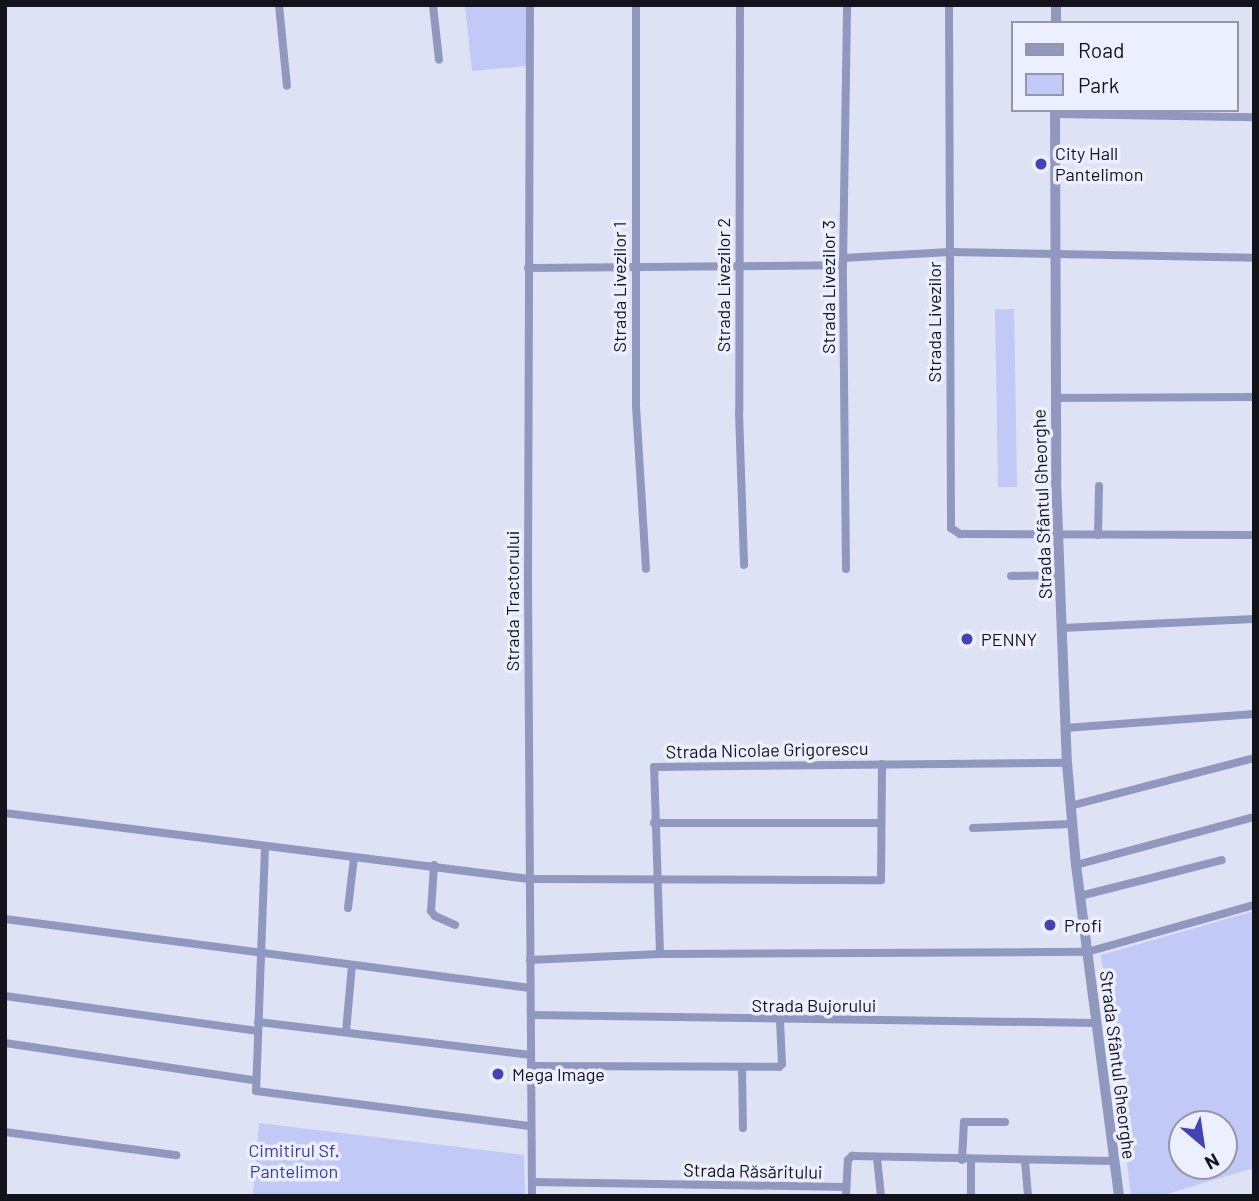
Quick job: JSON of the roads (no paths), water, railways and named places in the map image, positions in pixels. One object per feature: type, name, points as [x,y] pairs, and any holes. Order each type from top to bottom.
[{"type":"street","points":[[279,5],[287,86]]},
{"type":"street","points":[[433,5],[439,60]]},
{"type":"street","name":"Strada Tractorului","points":[[530,5],[529,879],[533,1196]]},
{"type":"street","name":"Strada Livezilor 1","points":[[636,5],[636,406],[646,569]]},
{"type":"street","name":"Strada Livezilor 2","points":[[740,5],[738,266],[744,565]]},
{"type":"street","name":"Strada Livezilor 3","points":[[846,569],[843,261],[847,5]]},
{"type":"street","name":"Strada Livezilor","points":[[949,5],[951,528],[960,534],[1058,536]]},
{"type":"street","points":[[1055,112],[1254,117]]},
{"type":"street","name":"Strada Sfântul Gheorghe","points":[[1055,112],[1055,398],[1067,763],[1071,824],[1119,1196]]},
{"type":"street","points":[[528,268],[738,266],[950,252],[1254,258]]},
{"type":"street","points":[[1055,398],[1254,397]]},
{"type":"street","points":[[1098,535],[1099,486]]},
{"type":"street","points":[[1058,536],[1254,535]]},
{"type":"street","points":[[1011,576],[1059,575]]},
{"type":"street","points":[[1062,628],[1254,619]]},
{"type":"street","points":[[1065,728],[1254,714]]},
{"type":"street","points":[[1070,806],[1254,758]]},
{"type":"street","name":"Strada Nicolae Grigorescu","points":[[660,954],[655,879],[654,767],[1067,763]]},
{"type":"street","points":[[5,813],[529,879],[881,880],[882,764]]},
{"type":"street","points":[[1076,865],[1254,817]]},
{"type":"street","points":[[654,823],[881,823]]},
{"type":"street","points":[[973,828],[1071,824]]},
{"type":"street","points":[[265,846],[254,1080],[256,1091],[531,1126]]},
{"type":"street","points":[[348,908],[354,858]]},
{"type":"street","points":[[1080,896],[1222,860]]},
{"type":"street","points":[[434,865],[431,911],[435,916],[455,925]]},
{"type":"street","points":[[530,960],[660,954],[1087,952],[1254,905]]},
{"type":"street","points":[[5,919],[530,988]]},
{"type":"street","points":[[346,1032],[352,965]]},
{"type":"street","points":[[5,996],[258,1027],[346,1032],[531,1055]]},
{"type":"street","name":"Strada Bujorului","points":[[531,1015],[1097,1023]]},
{"type":"street","points":[[531,1066],[781,1066],[780,1020]]},
{"type":"street","points":[[5,1043],[254,1080]]},
{"type":"street","points":[[742,1067],[743,1128]]},
{"type":"street","points":[[971,1196],[964,1122],[1005,1122]]},
{"type":"street","points":[[5,1132],[176,1155]]},
{"type":"street","name":"Strada Răsăritului","points":[[532,1182],[846,1191],[849,1157],[1114,1161]]},
{"type":"street","points":[[877,1158],[881,1196]]},
{"type":"street","points":[[1025,1161],[1028,1196]]},
{"type":"place","name":"City Hall Pantelimon","points":[[1041,164]]},
{"type":"place","name":"PENNY","points":[[967,639]]},
{"type":"place","name":"Profi","points":[[1050,925]]},
{"type":"place","name":"Mega Image","points":[[498,1074]]},
{"type":"park label","name":"Cimitirul Sf. Pantelimon","points":[[294,1161]]}]
